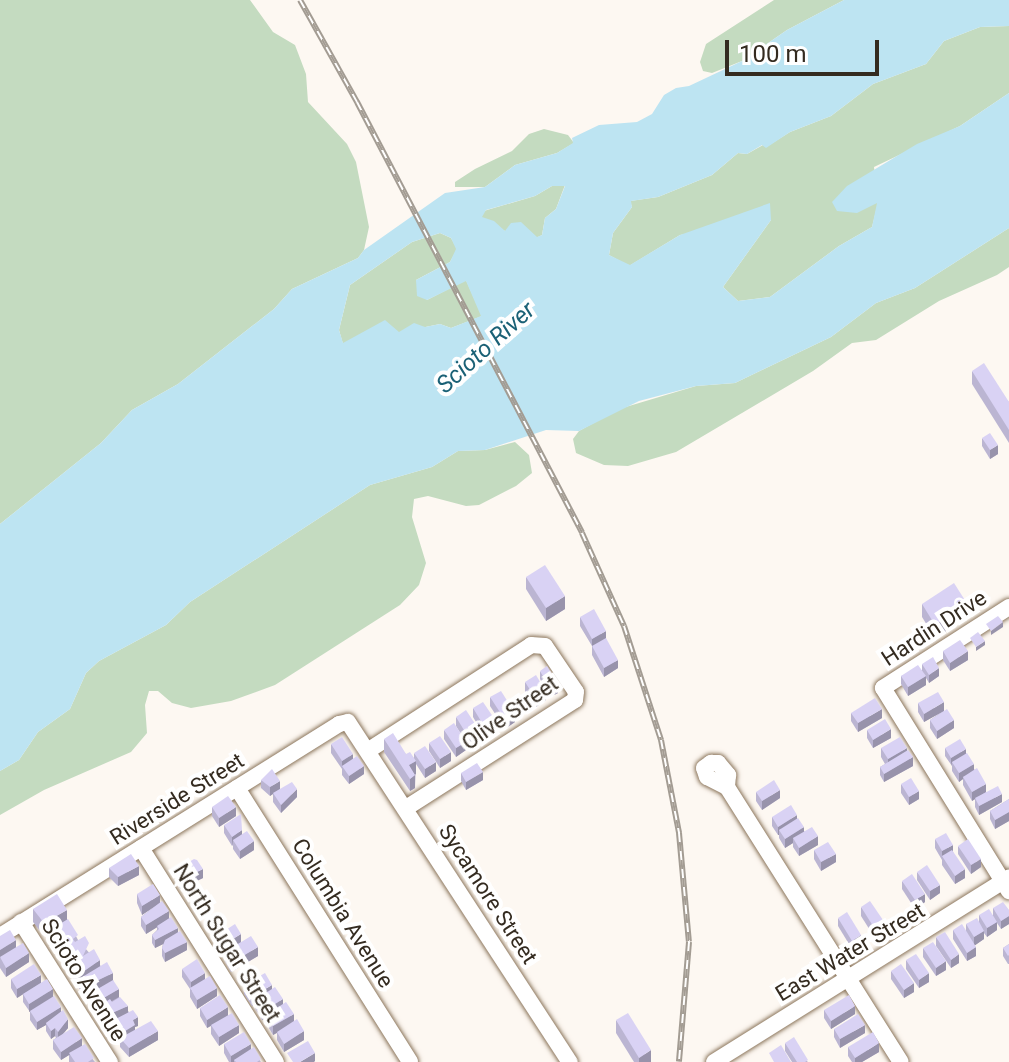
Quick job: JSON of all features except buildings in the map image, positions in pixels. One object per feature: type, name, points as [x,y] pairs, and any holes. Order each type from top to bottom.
[{"type":"street","name":"Hardin Drive","points":[[1007,884],[883,688],[1009,607]]},
{"type":"street","name":"Olive Street","points":[[369,750],[538,643],[545,646],[576,692],[575,700],[406,808]]},
{"type":"street","name":"Riverside Street","points":[[0,936],[343,722],[352,725],[369,750]]},
{"type":"street","name":"Sycamore Street","points":[[369,750],[570,1062]]},
{"type":"street","points":[[727,787],[901,1062]]},
{"type":"street","name":"Columbia Avenue","points":[[237,788],[410,1062]]},
{"type":"street","name":"North Sugar Street","points":[[141,848],[276,1062]]},
{"type":"street","name":"East Water Street","points":[[714,1062],[1007,884]]},
{"type":"street","name":"Scioto Avenue","points":[[21,922],[110,1062]]},
{"type":"green space","points":[[0,0],[250,0],[273,32],[295,45],[306,74],[308,102],[347,144],[356,162],[369,227],[364,250],[358,258],[292,289],[274,309],[178,384],[132,410],[101,443],[0,524]]},
{"type":"green space","points":[[774,0],[844,0],[787,30],[742,61],[712,73],[703,71],[700,62],[706,44]]},
{"type":"green space","points":[[1009,26],[1009,93],[960,126],[874,167],[878,203],[872,227],[839,246],[770,297],[738,301],[723,287],[771,220],[680,235],[629,266],[609,255],[613,233],[632,207],[630,201],[658,197],[712,175],[738,153],[747,154],[763,145],[766,147],[790,132],[831,116],[873,84],[926,64],[944,41],[980,27]]},
{"type":"green space","points":[[544,129],[568,135],[574,143],[557,153],[515,165],[485,187],[455,187],[455,182],[512,151],[529,134]]},
{"type":"green space","points":[[565,185],[556,209],[545,218],[542,235],[536,238],[505,231],[481,218],[482,212],[487,210],[535,196],[552,186]]},
{"type":"green space","points":[[1009,228],[1009,267],[939,301],[876,340],[852,343],[813,371],[676,452],[628,466],[604,465],[576,453],[573,439],[579,431],[619,409],[696,386],[735,383],[831,337],[876,303],[915,288]]},
{"type":"green space","points":[[440,233],[451,238],[457,249],[450,262],[416,280],[427,300],[466,280],[482,316],[451,328],[440,324],[343,344],[339,330],[350,285],[412,242]]},
{"type":"green space","points":[[515,442],[529,455],[532,473],[516,486],[479,505],[466,506],[428,496],[414,499],[412,517],[426,563],[419,585],[400,605],[275,685],[231,701],[191,708],[172,703],[158,691],[149,691],[145,705],[147,733],[131,752],[44,790],[0,815],[0,771],[19,760],[38,732],[70,709],[86,673],[99,661],[166,625],[190,602],[370,485],[432,467],[458,451],[485,450]]},
{"type":"water","name":"Scioto River","points":[[844,0],[1009,0],[1009,26],[980,27],[944,41],[926,64],[873,84],[831,116],[790,132],[766,148],[762,145],[747,154],[738,153],[712,175],[658,197],[631,201],[632,207],[613,233],[609,255],[630,265],[680,235],[770,203],[771,220],[723,287],[738,301],[770,297],[839,246],[872,227],[877,203],[857,213],[837,211],[832,202],[847,186],[917,144],[960,126],[1009,93],[1009,228],[915,288],[876,303],[831,337],[735,383],[696,386],[639,401],[579,431],[546,430],[485,450],[458,451],[432,467],[370,485],[190,602],[166,625],[99,661],[86,673],[70,709],[38,732],[19,760],[0,771],[0,524],[101,443],[132,410],[178,384],[274,309],[292,289],[358,258],[364,250],[445,193],[485,187],[515,165],[557,153],[573,143],[572,138],[599,125],[637,122],[652,114],[664,95],[742,61],[787,30]],"holes":[[[552,186],[565,186],[556,209],[545,218],[542,235],[537,237],[521,222],[511,223],[505,231],[494,221],[482,217],[486,210],[535,196]],[[440,233],[451,238],[456,249],[450,262],[416,280],[417,296],[427,300],[466,281],[481,316],[451,328],[440,324],[425,327],[414,323],[399,332],[385,320],[343,343],[339,330],[350,285],[412,242]]]},
{"type":"railway","points":[[300,0],[357,102],[582,533],[624,626],[661,740],[679,833],[689,942],[679,1062]]}]
